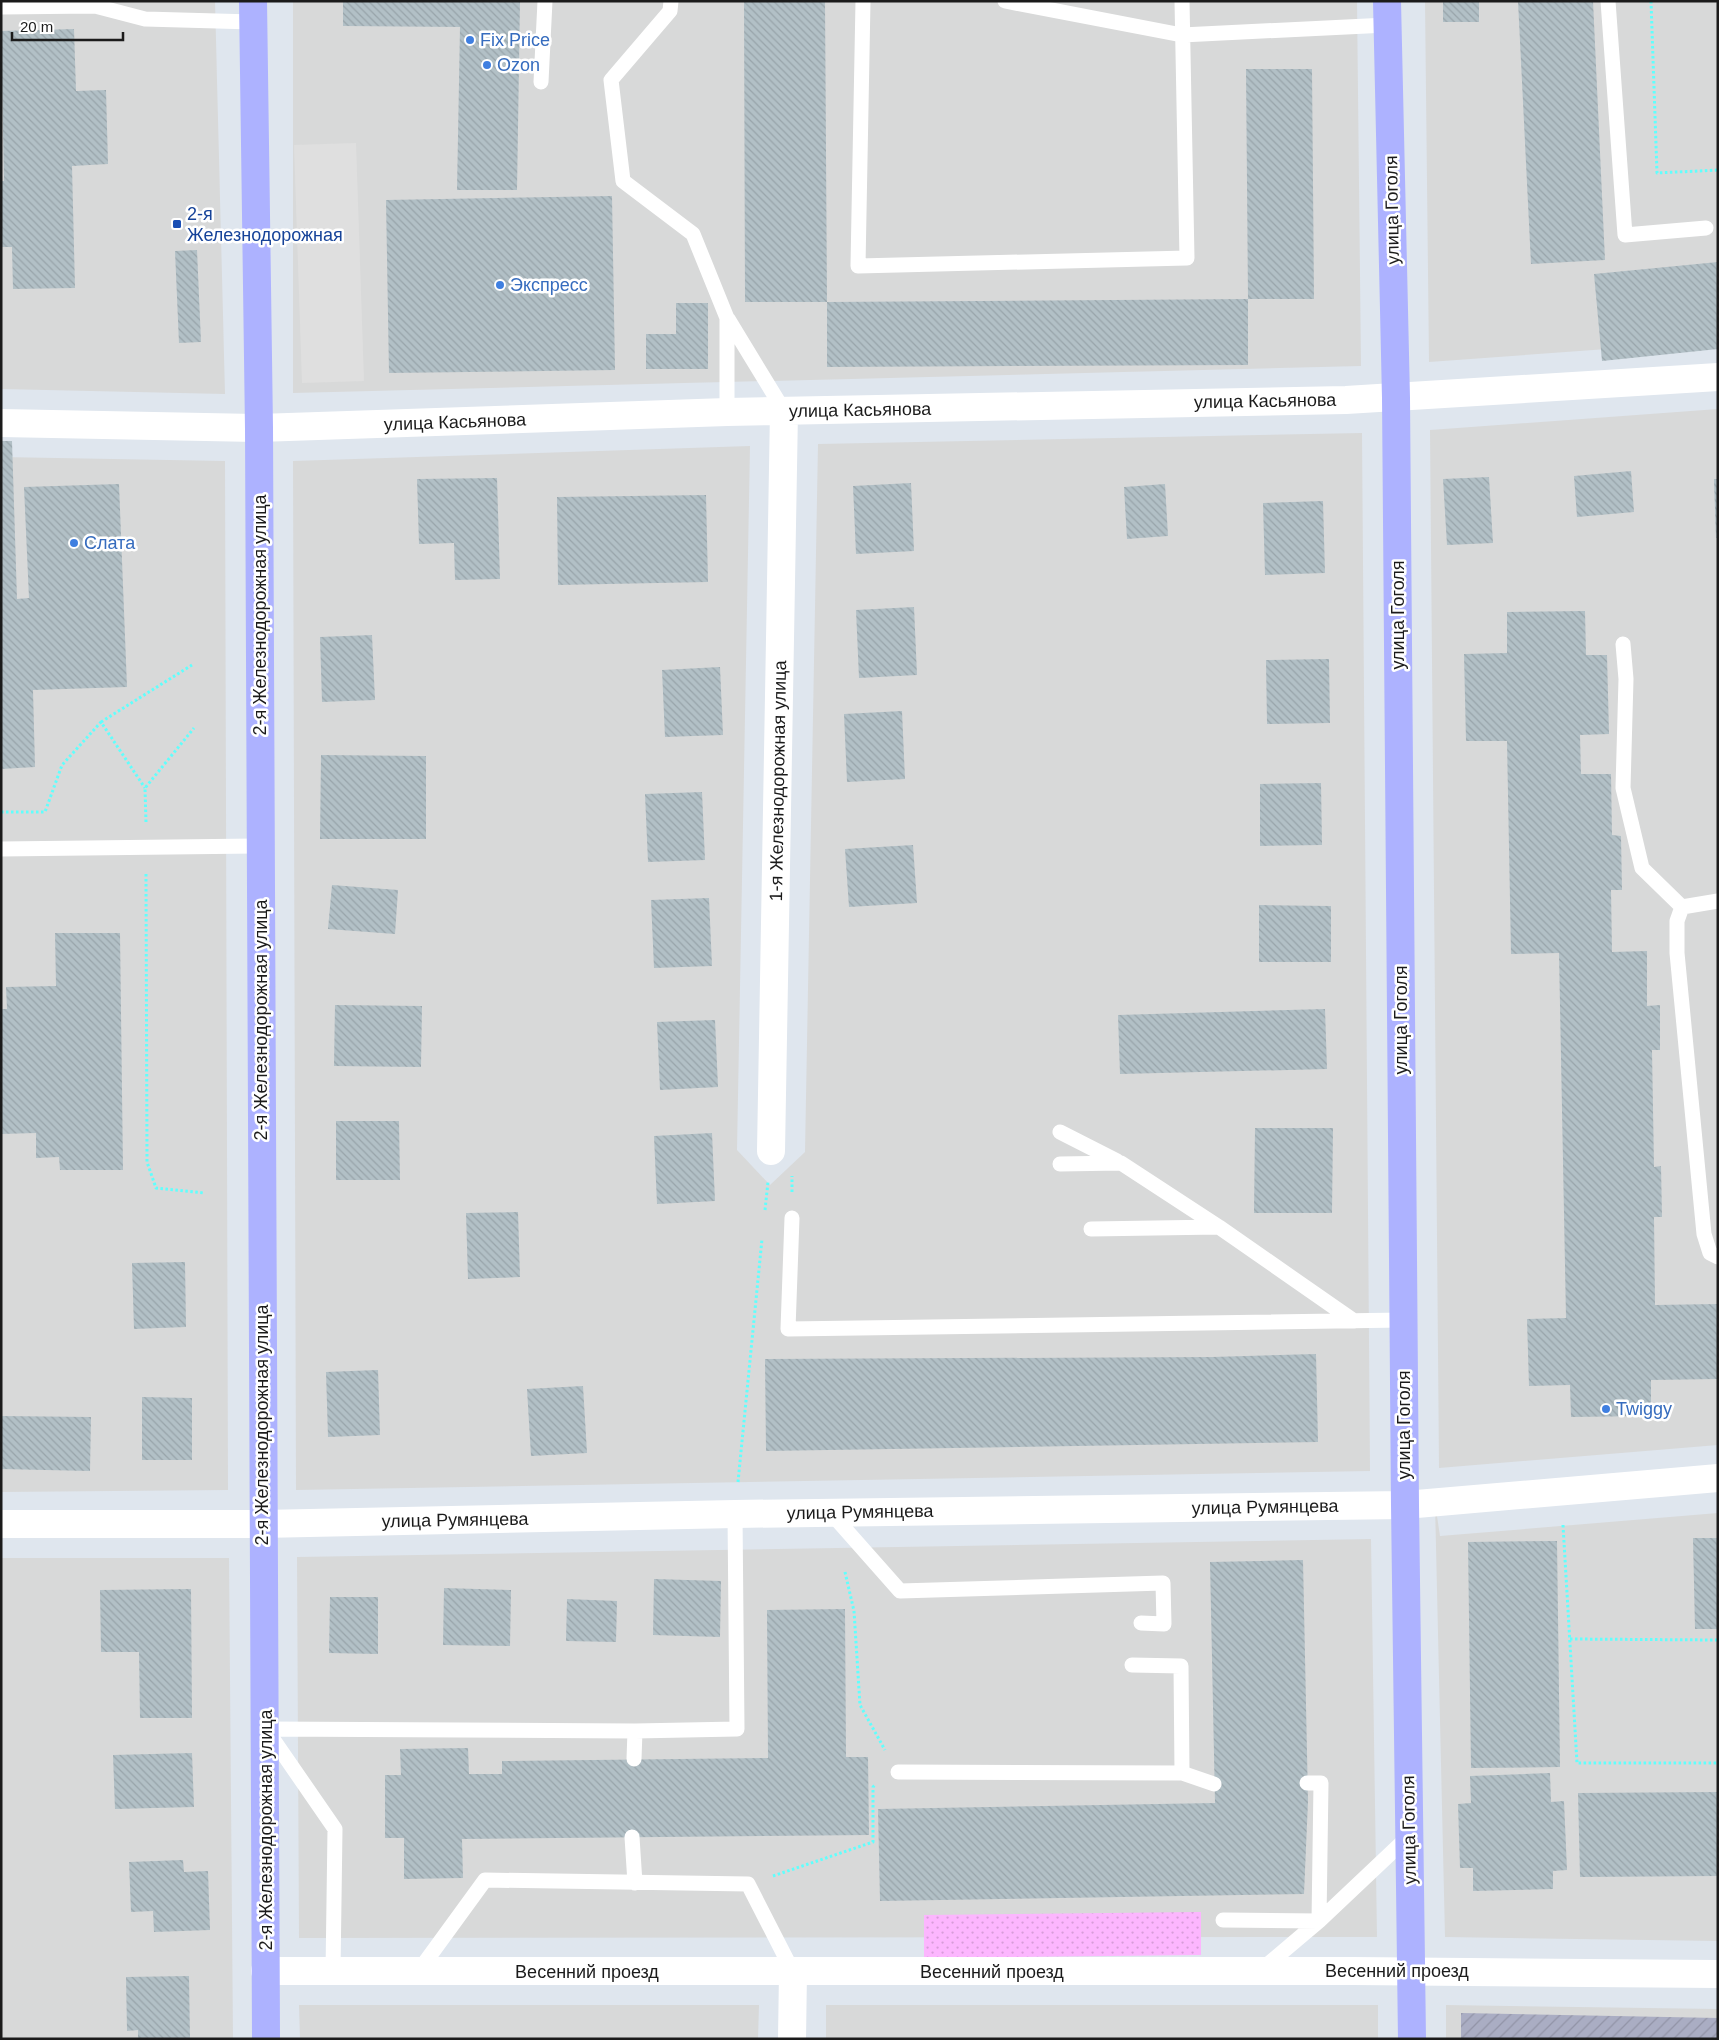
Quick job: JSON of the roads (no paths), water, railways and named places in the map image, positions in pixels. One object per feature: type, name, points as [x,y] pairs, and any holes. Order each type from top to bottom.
[{"type":"main road","name":"2-я Железнодорожная улица","points":[[253,12],[259,428],[262,1524],[266,1729],[266,2039]]},
{"type":"main road","name":"улица Гоголя","points":[[1387,13],[1396,398],[1403,1320],[1412,2039]]},
{"type":"street","name":"улица Касьянова","points":[[1,423],[259,428],[727,412],[1396,398],[1718,377]]},
{"type":"street","name":"1-я Железнодорожная улица","points":[[771,1151],[784,411]]},
{"type":"street","name":"улица Румянцева","points":[[1,1524],[262,1524],[735,1514],[1405,1505],[1718,1478]]},
{"type":"street","name":"Весенний проезд","points":[[265,1971],[1411,1971],[1718,1974]]},
{"type":"street","points":[[792,1972],[792,2039]]},
{"type":"lane","points":[[541,82],[545,1]]},
{"type":"lane","points":[[671,1],[670,11],[612,80],[623,181],[693,234],[727,318],[784,411]]},
{"type":"lane","points":[[863,1],[858,266],[1187,258],[1182,1]]},
{"type":"lane","points":[[1004,1],[1182,35],[1387,13]]},
{"type":"lane","points":[[1608,1],[1626,235],[1706,228]]},
{"type":"lane","points":[[1,7],[95,6],[144,19],[253,12]]},
{"type":"lane","points":[[727,318],[727,412]]},
{"type":"lane","points":[[1623,644],[1626,678],[1623,788],[1642,868],[1682,907]]},
{"type":"lane","points":[[1,849],[260,846]]},
{"type":"lane","points":[[1682,907],[1718,902]]},
{"type":"lane","points":[[1682,907],[1677,921],[1677,953],[1703,1224],[1710,1253],[1718,1257]]},
{"type":"lane","points":[[1060,1132],[1121,1163],[1219,1226],[1354,1321]]},
{"type":"lane","points":[[1060,1164],[1121,1163]]},
{"type":"lane","points":[[792,1218],[788,1329],[1403,1320]]},
{"type":"lane","points":[[1091,1229],[1219,1226]]},
{"type":"lane","points":[[831,1513],[900,1591],[1163,1583],[1164,1624],[1141,1624]]},
{"type":"lane","points":[[266,1729],[635,1731],[737,1729],[735,1514]]},
{"type":"lane","points":[[1132,1665],[1182,1666],[1182,1772]]},
{"type":"lane","points":[[266,1729],[334,1829],[333,1972]]},
{"type":"lane","points":[[634,1759],[635,1731]]},
{"type":"lane","points":[[898,1772],[1182,1772],[1214,1784]]},
{"type":"lane","points":[[1307,1783],[1320,1783],[1319,1921]]},
{"type":"lane","points":[[1260,1971],[1319,1921],[1409,1836]]},
{"type":"lane","points":[[632,1837],[635,1883]]},
{"type":"lane","points":[[418,1972],[484,1880],[748,1884],[792,1972]]},
{"type":"lane","points":[[1223,1920],[1319,1921]]},
{"type":"place","name":"Fix Price","points":[[470,40]]},
{"type":"place","name":"Ozon","points":[[487,65]]},
{"type":"place","name":"2-я Железнодорожная","points":[[177,224]]},
{"type":"place","name":"Экспресс","points":[[500,285]]},
{"type":"place","name":"Слата","points":[[74,543]]},
{"type":"place","name":"Twiggy","points":[[1606,1409]]}]
